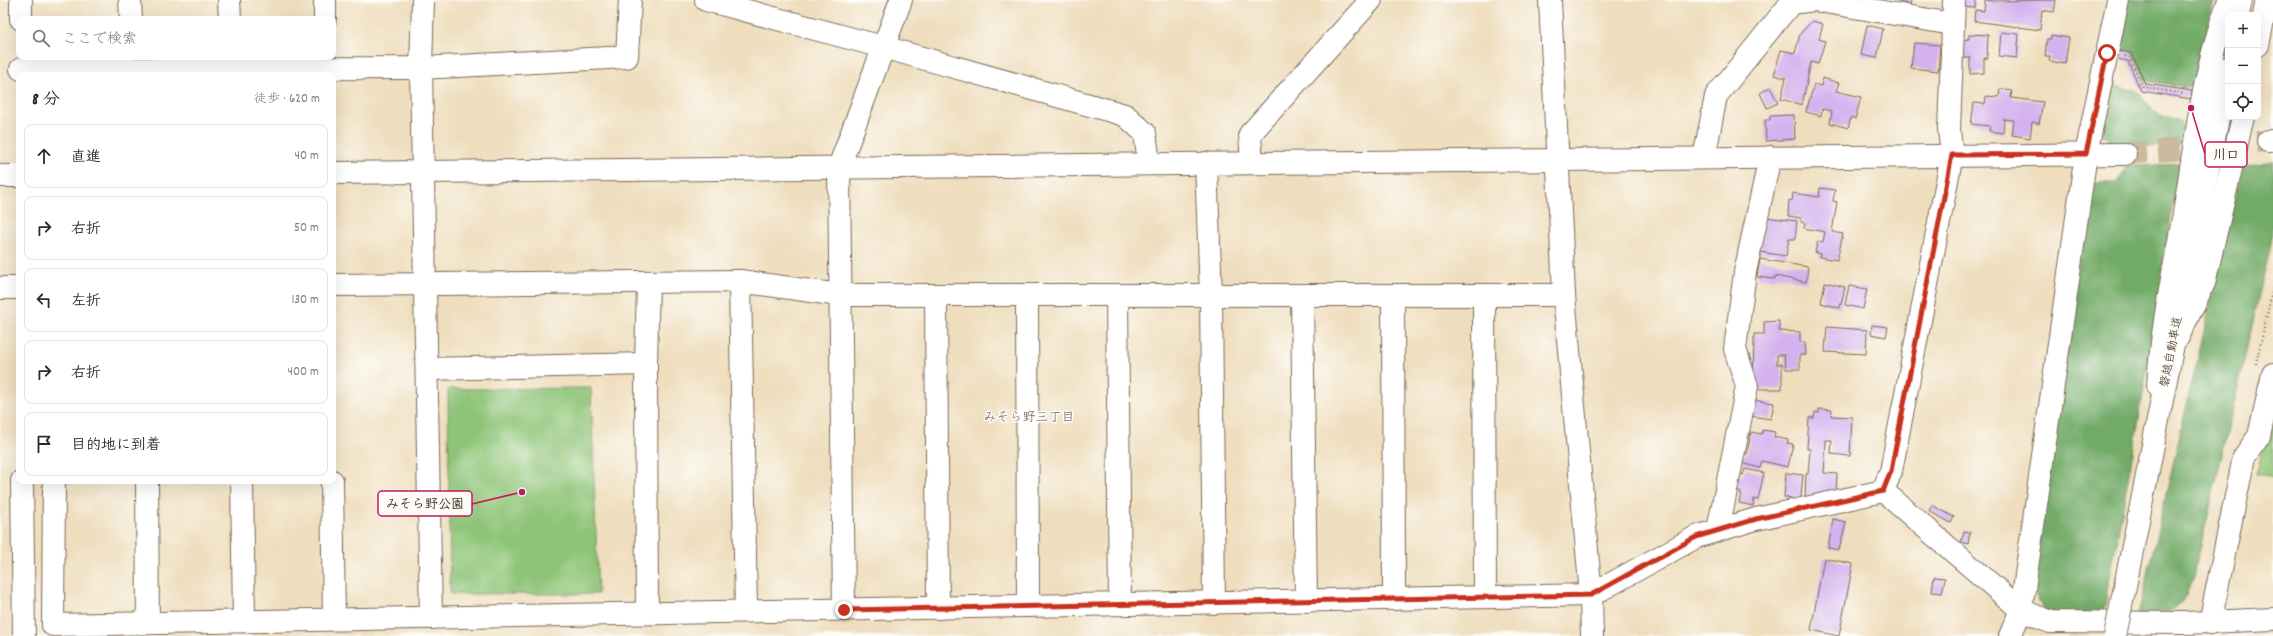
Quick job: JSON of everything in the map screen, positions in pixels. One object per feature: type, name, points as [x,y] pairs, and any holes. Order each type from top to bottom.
[{"type":"main road","points":[[21,0],[21,16]]},
{"type":"main road","points":[[130,0],[131,16]]},
{"type":"main road","points":[[230,0],[230,16]]},
{"type":"main road","points":[[325,0],[325,16]]},
{"type":"main road","points":[[423,0],[421,68],[431,618]]},
{"type":"main road","points":[[21,67],[132,63],[325,63],[421,68],[627,57],[630,0]]},
{"type":"main road","points":[[706,0],[883,47],[1125,115],[1145,133],[1149,163]]},
{"type":"main road","points":[[844,610],[839,295],[839,167],[901,0]]},
{"type":"main road","points":[[1252,163],[1250,134],[1371,0]]},
{"type":"main road","points":[[1550,0],[1564,295],[1591,595],[1592,636]]},
{"type":"main road","points":[[1704,158],[1716,96],[1791,1],[1814,0],[1952,24]]},
{"type":"main road","points":[[1883,491],[1891,471],[1952,155],[1949,130],[1954,0]]},
{"type":"main road","points":[[2010,636],[2021,610],[2086,154],[2118,0]]},
{"type":"main road","points":[[2154,439],[2160,346],[2185,207],[2199,108],[2221,22],[2229,0]]},
{"type":"main road","points":[[2239,12],[2241,0]]},
{"type":"main road","points":[[2261,30],[2267,0]]},
{"type":"main road","name":"磐越自動車道","points":[[2115,636],[2225,83]]},
{"type":"main road","points":[[2173,348],[2204,283],[2242,120]]},
{"type":"main road","points":[[336,173],[1149,163],[2124,154]]},
{"type":"main road","points":[[1718,530],[1747,386],[1735,349],[1745,272],[1770,157]]},
{"type":"main road","points":[[1206,163],[1210,295],[1214,603]]},
{"type":"main road","points":[[0,176],[16,176]]},
{"type":"main road","points":[[336,285],[740,281],[839,295],[1564,295]]},
{"type":"main road","points":[[740,281],[746,612]]},
{"type":"main road","points":[[647,613],[646,364],[648,282]]},
{"type":"main road","points":[[0,288],[16,288]]},
{"type":"main road","points":[[936,295],[938,608]]},
{"type":"main road","points":[[1027,295],[1028,606]]},
{"type":"main road","points":[[1117,295],[1120,604]]},
{"type":"main road","points":[[1302,295],[1306,601]]},
{"type":"main road","points":[[1393,295],[1394,599]]},
{"type":"main road","points":[[1484,295],[1485,597]]},
{"type":"main road","points":[[427,369],[646,364]]},
{"type":"main road","points":[[2210,623],[2244,457],[2259,436],[2273,374]]},
{"type":"main road","points":[[22,484],[24,636]]},
{"type":"main road","points":[[54,484],[53,625],[1591,595],[1696,537],[1756,519],[1883,491]]},
{"type":"main road","points":[[148,484],[148,623]]},
{"type":"main road","points":[[242,484],[244,621]]},
{"type":"main road","points":[[332,484],[334,619]]},
{"type":"main road","points":[[1883,491],[2021,610],[2050,622],[2210,623],[2273,619]]},
{"type":"path","points":[[2121,56],[2129,57],[2143,88],[2189,95]]},
{"type":"green space","points":[[2130,0],[2214,0],[2193,88],[2146,81],[2132,51],[2120,50]]},
{"type":"green space","points":[[2110,84],[2139,92],[2148,105],[2160,115],[2182,121],[2183,144],[2105,150],[2109,137],[2099,133]]},
{"type":"green space","points":[[2273,161],[2273,233],[2194,574],[2188,591],[2178,606],[2163,614],[2138,615],[2242,167]]},
{"type":"green space","points":[[2179,164],[2139,419],[2103,616],[2048,612],[2038,602],[2032,584],[2090,183],[2118,183],[2127,166]]},
{"type":"green space","points":[[591,388],[598,594],[450,594],[448,389]]},
{"type":"green space","points":[[2273,393],[2273,477],[2257,474]]},
{"type":"building","points":[[1896,0],[1911,0],[1910,5]]},
{"type":"building","points":[[1962,0],[1976,0],[1975,8],[1962,7]]},
{"type":"building","points":[[1985,0],[2056,0],[2054,12],[2042,10],[2040,30],[1974,21],[1975,10],[1984,11]]},
{"type":"building","points":[[1812,21],[1823,24],[1819,39],[1825,41],[1818,64],[1811,62],[1802,105],[1781,99],[1786,78],[1774,75],[1781,50],[1795,53],[1800,34]]},
{"type":"building","points":[[1867,25],[1883,29],[1877,58],[1861,55]]},
{"type":"building","points":[[2001,32],[2019,34],[2017,58],[1999,56]]},
{"type":"building","points":[[1969,34],[1988,35],[1987,59],[1984,58],[1984,73],[1970,74],[1970,58],[1962,58],[1963,40],[1969,39]]},
{"type":"building","points":[[2051,35],[2069,38],[2065,64],[2049,61],[2050,56],[2045,56],[2047,39],[2051,39]]},
{"type":"building","points":[[1914,43],[1940,45],[1938,71],[1911,68]]},
{"type":"building","points":[[2118,51],[2132,53],[2145,84],[2192,91],[2191,99],[2141,91],[2128,61],[2117,59]]},
{"type":"building","points":[[1823,78],[1839,83],[1836,91],[1861,97],[1855,119],[1851,117],[1848,128],[1830,123],[1832,111],[1822,109],[1821,116],[1806,112],[1814,84],[1821,86]]},
{"type":"building","points":[[1770,87],[1778,103],[1767,108],[1760,93]]},
{"type":"building","points":[[2000,89],[2012,91],[2011,98],[2043,102],[2039,124],[2032,122],[2030,138],[2012,135],[2014,120],[2004,119],[2003,133],[1989,131],[1990,126],[1971,124],[1974,103],[1985,104],[1986,96],[1999,97]]},
{"type":"building","points":[[1794,115],[1795,139],[1766,141],[1765,120],[1770,120],[1770,116]]},
{"type":"building","points":[[1820,188],[1835,190],[1833,201],[1837,202],[1832,232],[1843,234],[1837,260],[1819,257],[1820,254],[1815,252],[1818,241],[1823,242],[1825,232],[1804,228],[1805,223],[1801,222],[1801,218],[1788,216],[1789,200],[1792,201],[1793,193],[1819,197]]},
{"type":"building","points":[[1765,217],[1797,221],[1795,239],[1789,239],[1786,256],[1760,252]]},
{"type":"building","points":[[1760,259],[1808,267],[1806,282],[1775,276],[1775,279],[1757,277]]},
{"type":"building","points":[[1825,282],[1845,287],[1840,308],[1821,303]]},
{"type":"building","points":[[1849,286],[1867,289],[1863,309],[1845,305]]},
{"type":"building","points":[[1779,321],[1779,331],[1800,332],[1800,342],[1805,342],[1806,355],[1800,355],[1800,369],[1786,369],[1784,355],[1777,355],[1777,364],[1782,364],[1782,389],[1753,389],[1754,334],[1764,334],[1764,322]]},
{"type":"building","points":[[1872,325],[1888,327],[1886,337],[1871,334]]},
{"type":"building","points":[[1827,327],[1867,330],[1866,354],[1825,352]]},
{"type":"building","points":[[1752,400],[1774,403],[1771,419],[1750,416]]},
{"type":"building","points":[[1819,409],[1832,410],[1831,416],[1852,417],[1850,456],[1831,454],[1832,440],[1826,440],[1824,473],[1837,474],[1836,491],[1805,498],[1806,474],[1808,474],[1810,449],[1807,448],[1809,418],[1814,418],[1815,412],[1819,413]]},
{"type":"building","points":[[1762,430],[1775,432],[1774,437],[1788,440],[1787,443],[1793,444],[1788,467],[1762,461],[1760,468],[1742,463],[1744,454],[1747,454],[1751,432],[1762,434]]},
{"type":"building","points":[[1745,469],[1764,473],[1758,500],[1754,499],[1753,506],[1739,503],[1741,493],[1736,491],[1739,474],[1743,475]]},
{"type":"building","points":[[1786,473],[1803,475],[1800,506],[1792,505],[1793,499],[1784,497]]},
{"type":"building","points":[[1932,505],[1954,517],[1951,523],[1929,511]]},
{"type":"building","points":[[1833,519],[1846,522],[1839,550],[1828,548]]},
{"type":"building","points":[[1964,531],[1970,532],[1968,544],[1961,542]]},
{"type":"building","points":[[1824,558],[1853,564],[1839,636],[1811,630]]},
{"type":"building","points":[[1934,577],[1945,578],[1942,593],[1932,592]]},
{"type":"tunnel","points":[[2125,154],[2268,141]]},
{"type":"place","name":"川口","points":[[2191,108]]},
{"type":"place","name":"みそら野公園","points":[[522,492]]},
{"type":"district","name":"みそら野三丁目","points":[[1029,418]]},
{"type":"route","points":[[844,610],[1591,595],[1696,537],[1756,519],[1883,491],[1891,471],[1952,155],[2086,154],[2107,53]]}]
